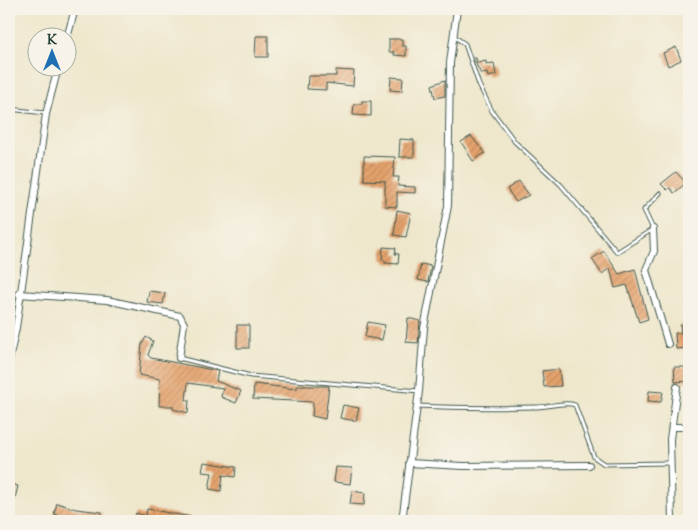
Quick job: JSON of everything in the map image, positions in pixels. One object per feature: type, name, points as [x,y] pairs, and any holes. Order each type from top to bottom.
[{"type":"street","points":[[70,28],[75,9]]},
{"type":"street","points":[[402,521],[418,406],[424,328],[448,206],[450,64],[457,9]]},
{"type":"street","points":[[9,360],[46,114],[55,78]]},
{"type":"street","points":[[653,229],[654,250],[646,270],[668,344]]},
{"type":"street","points":[[19,294],[107,300],[180,316],[184,324],[179,358]]},
{"type":"street","points":[[672,521],[672,427],[677,387]]},
{"type":"street","points":[[672,427],[689,427]]},
{"type":"street","points":[[409,463],[463,466],[589,465]]},
{"type":"lane","points":[[454,36],[465,44],[479,85],[498,119],[516,142],[560,185],[617,252],[653,229],[644,210],[660,193]]},
{"type":"lane","points":[[9,109],[46,114]]},
{"type":"lane","points":[[179,358],[251,376],[419,391]]},
{"type":"lane","points":[[418,406],[540,407],[570,403],[575,405],[594,457],[604,464],[671,464]]},
{"type":"building","points":[[256,36],[268,36],[268,57],[255,57]]},
{"type":"building","points":[[389,39],[402,39],[402,46],[406,46],[406,56],[394,55],[394,52],[389,52]]},
{"type":"building","points":[[676,47],[681,60],[668,66],[663,53]]},
{"type":"building","points":[[473,58],[476,58],[477,63],[486,61],[486,64],[494,63],[496,75],[488,77],[487,73],[481,74]]},
{"type":"building","points":[[336,70],[354,71],[353,86],[326,83],[326,90],[307,89],[308,76],[336,76]]},
{"type":"building","points":[[391,77],[403,78],[402,91],[390,90]]},
{"type":"building","points":[[445,80],[445,96],[435,98],[432,85]]},
{"type":"building","points":[[362,101],[371,101],[371,116],[353,115],[354,104],[362,104]]},
{"type":"building","points":[[471,136],[485,153],[473,161],[461,142]]},
{"type":"building","points":[[400,139],[414,140],[414,157],[399,157]]},
{"type":"building","points":[[364,156],[395,157],[393,177],[399,177],[398,186],[415,187],[415,193],[397,192],[397,207],[385,206],[385,181],[364,180]]},
{"type":"building","points":[[676,172],[686,183],[674,193],[670,188],[667,190],[661,184]]},
{"type":"building","points":[[519,181],[529,195],[516,202],[507,189]]},
{"type":"building","points":[[397,210],[411,213],[406,237],[394,235]]},
{"type":"building","points":[[383,247],[396,248],[395,254],[399,254],[398,264],[385,263],[385,260],[382,260]]},
{"type":"building","points":[[604,251],[619,274],[635,269],[648,319],[639,322],[627,285],[615,288],[610,268],[602,274],[592,259]]},
{"type":"building","points":[[421,264],[431,266],[428,282],[418,280]]},
{"type":"building","points":[[149,291],[165,293],[163,304],[147,302]]},
{"type":"building","points":[[408,318],[420,321],[418,343],[406,342]]},
{"type":"building","points":[[368,322],[385,325],[382,340],[365,337]]},
{"type":"building","points":[[689,324],[689,348],[676,349],[675,333],[681,333],[680,325]]},
{"type":"building","points":[[237,325],[249,325],[249,348],[237,348]]},
{"type":"building","points":[[146,337],[153,341],[148,355],[151,358],[218,371],[216,381],[241,391],[236,403],[221,397],[223,388],[188,383],[186,400],[189,400],[188,413],[173,409],[173,406],[159,406],[160,379],[139,375],[142,344]]},
{"type":"building","points":[[674,367],[689,367],[689,381],[675,382]]},
{"type":"building","points":[[559,369],[561,386],[544,387],[542,371]]},
{"type":"building","points":[[254,384],[297,389],[297,386],[329,386],[325,419],[312,416],[313,402],[253,399]]},
{"type":"building","points":[[649,391],[663,392],[661,402],[648,401]]},
{"type":"building","points":[[343,405],[359,408],[356,421],[340,418]]},
{"type":"building","points":[[204,462],[236,467],[235,477],[223,475],[221,491],[209,489],[212,473],[202,472]]},
{"type":"building","points":[[336,467],[352,468],[350,484],[334,482]]},
{"type":"building","points":[[9,484],[18,486],[11,515],[9,515]]},
{"type":"building","points":[[352,491],[365,493],[364,505],[350,504]]},
{"type":"building","points":[[57,503],[76,509],[102,512],[100,521],[56,521],[58,515],[54,514]]},
{"type":"building","points":[[147,509],[197,518],[196,521],[134,521],[136,513],[146,516]]}]
